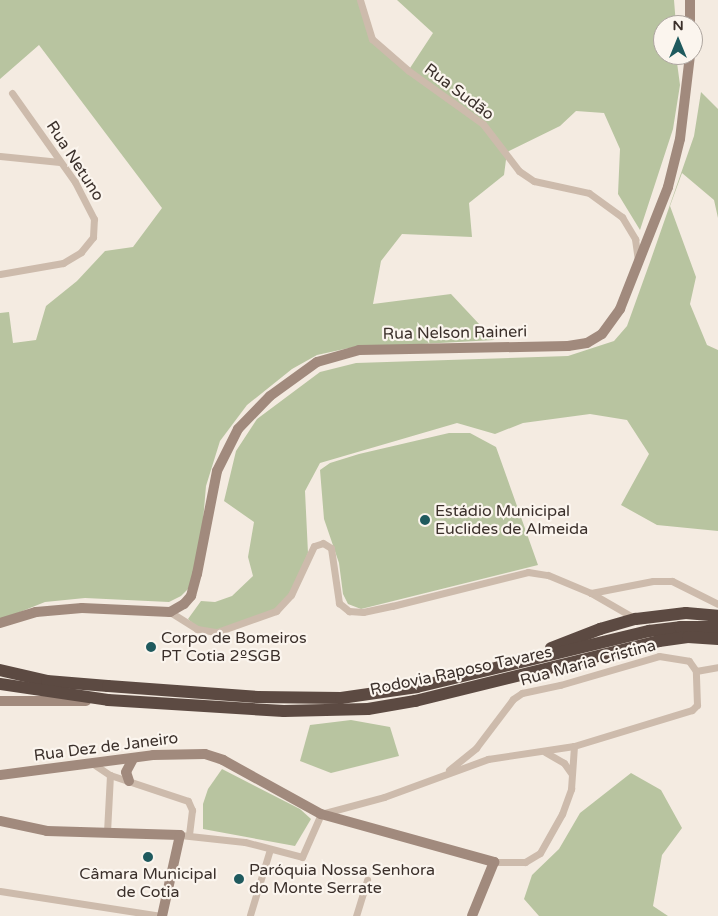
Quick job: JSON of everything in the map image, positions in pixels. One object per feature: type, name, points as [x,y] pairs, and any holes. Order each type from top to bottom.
[{"type":"highway","points":[[518,663],[600,629],[636,619],[686,613],[718,616]]},
{"type":"highway","name":"Rodovia Raposo Tavares","points":[[0,670],[47,681],[258,698],[341,698],[417,687],[649,631],[680,627],[718,627]]},
{"type":"highway","name":"Rodovia Raposo Tavares","points":[[0,684],[108,700],[284,711],[368,709],[415,701],[659,641],[688,636],[718,639]]},
{"type":"main road","points":[[690,0],[690,15]]},
{"type":"main road","name":"Rua Nelson Raineri","points":[[170,612],[191,596],[217,471],[238,429],[288,381],[317,362],[360,350],[568,346],[586,342],[602,334],[613,322],[639,264],[668,188],[680,139],[689,65]]},
{"type":"main road","points":[[0,623],[36,612],[82,608],[170,612]]},
{"type":"main road","points":[[0,701],[108,700]]},
{"type":"main road","name":"Rua Dez de Janeiro","points":[[0,775],[95,765],[179,752],[205,754],[223,760],[321,814],[494,862]]},
{"type":"main road","points":[[129,781],[126,772],[133,759]]},
{"type":"main road","points":[[0,821],[47,831],[184,835],[161,916]]},
{"type":"main road","points":[[472,916],[494,862]]},
{"type":"street","name":"Rua Sudão","points":[[360,0],[372,38],[409,71],[484,124],[519,171],[534,181],[589,194],[622,217],[635,239],[639,264]]},
{"type":"street","name":"Rua Netuno","points":[[0,274],[63,263],[81,252],[93,237],[94,219],[89,204],[12,93]]},
{"type":"street","points":[[0,156],[60,162]]},
{"type":"street","points":[[170,612],[197,629],[217,632],[276,611],[291,595],[314,546],[323,543],[331,548],[339,603],[349,611],[385,608],[528,572],[548,574],[591,593],[636,619]]},
{"type":"street","points":[[591,593],[653,581],[672,581],[718,604]]},
{"type":"street","name":"Rua Maria Cristina","points":[[445,773],[476,748],[513,699],[522,693],[560,685],[659,656],[689,661],[696,670]]},
{"type":"street","points":[[95,765],[110,775],[188,801],[192,810],[184,835],[270,848],[302,856],[321,814],[384,797],[445,773],[488,760],[574,746],[692,710],[697,705],[696,670],[718,667]]},
{"type":"street","points":[[494,862],[525,862],[540,853],[562,814],[571,789],[574,746]]},
{"type":"street","points":[[545,752],[564,764],[571,773]]},
{"type":"street","points":[[107,832],[110,775]]},
{"type":"street","points":[[250,915],[270,848]]},
{"type":"street","points":[[356,916],[368,880]]},
{"type":"street","points":[[0,891],[161,916]]},
{"type":"green space","points":[[0,0],[360,0],[372,39],[410,68],[433,33],[397,0],[674,0],[675,15],[653,15],[653,65],[677,65],[680,85],[673,129],[640,230],[618,194],[620,149],[604,113],[576,111],[560,126],[507,152],[504,175],[469,203],[472,237],[402,234],[381,261],[373,304],[451,294],[494,340],[349,348],[317,355],[292,369],[247,405],[220,441],[206,486],[200,556],[189,588],[181,596],[169,602],[85,598],[45,602],[0,620],[0,313],[9,312],[13,343],[36,340],[46,306],[77,281],[105,251],[133,247],[162,208],[39,45],[0,79]]},
{"type":"green space","points":[[701,92],[718,109],[718,218],[714,200],[682,173],[670,206],[696,277],[690,304],[707,345],[718,350],[718,531],[657,525],[621,505],[649,454],[627,420],[590,414],[523,423],[495,434],[457,423],[320,463],[305,491],[308,553],[290,594],[276,609],[216,631],[197,627],[188,619],[201,601],[215,602],[232,596],[253,576],[248,557],[254,522],[224,501],[236,451],[257,419],[320,372],[356,363],[568,356],[614,341],[627,326],[650,262],[694,136]]},
{"type":"green space","name":"Estádio Municipal Euclides de Almeida","points":[[449,433],[470,433],[496,447],[538,565],[361,609],[348,604],[343,594],[339,563],[324,519],[320,470],[330,463],[359,454]]},
{"type":"green space","points":[[351,720],[390,727],[399,756],[331,773],[300,761],[310,725]]},
{"type":"green space","points":[[222,769],[300,809],[311,819],[295,846],[203,829],[203,804],[208,789]]},
{"type":"green space","points":[[631,773],[661,790],[682,828],[662,855],[653,906],[668,916],[539,916],[524,899],[532,875],[559,849],[580,813]]},
{"type":"place","name":"Estádio Municipal Euclides de Almeida","points":[[425,520]]},
{"type":"place","name":"Corpo de Bomeiros PT Cotia 2ºSGB","points":[[151,647]]},
{"type":"place","name":"Câmara Municipal de Cotia","points":[[148,857]]},
{"type":"place","name":"Paróquia Nossa Senhora do Monte Serrate","points":[[239,879]]}]
